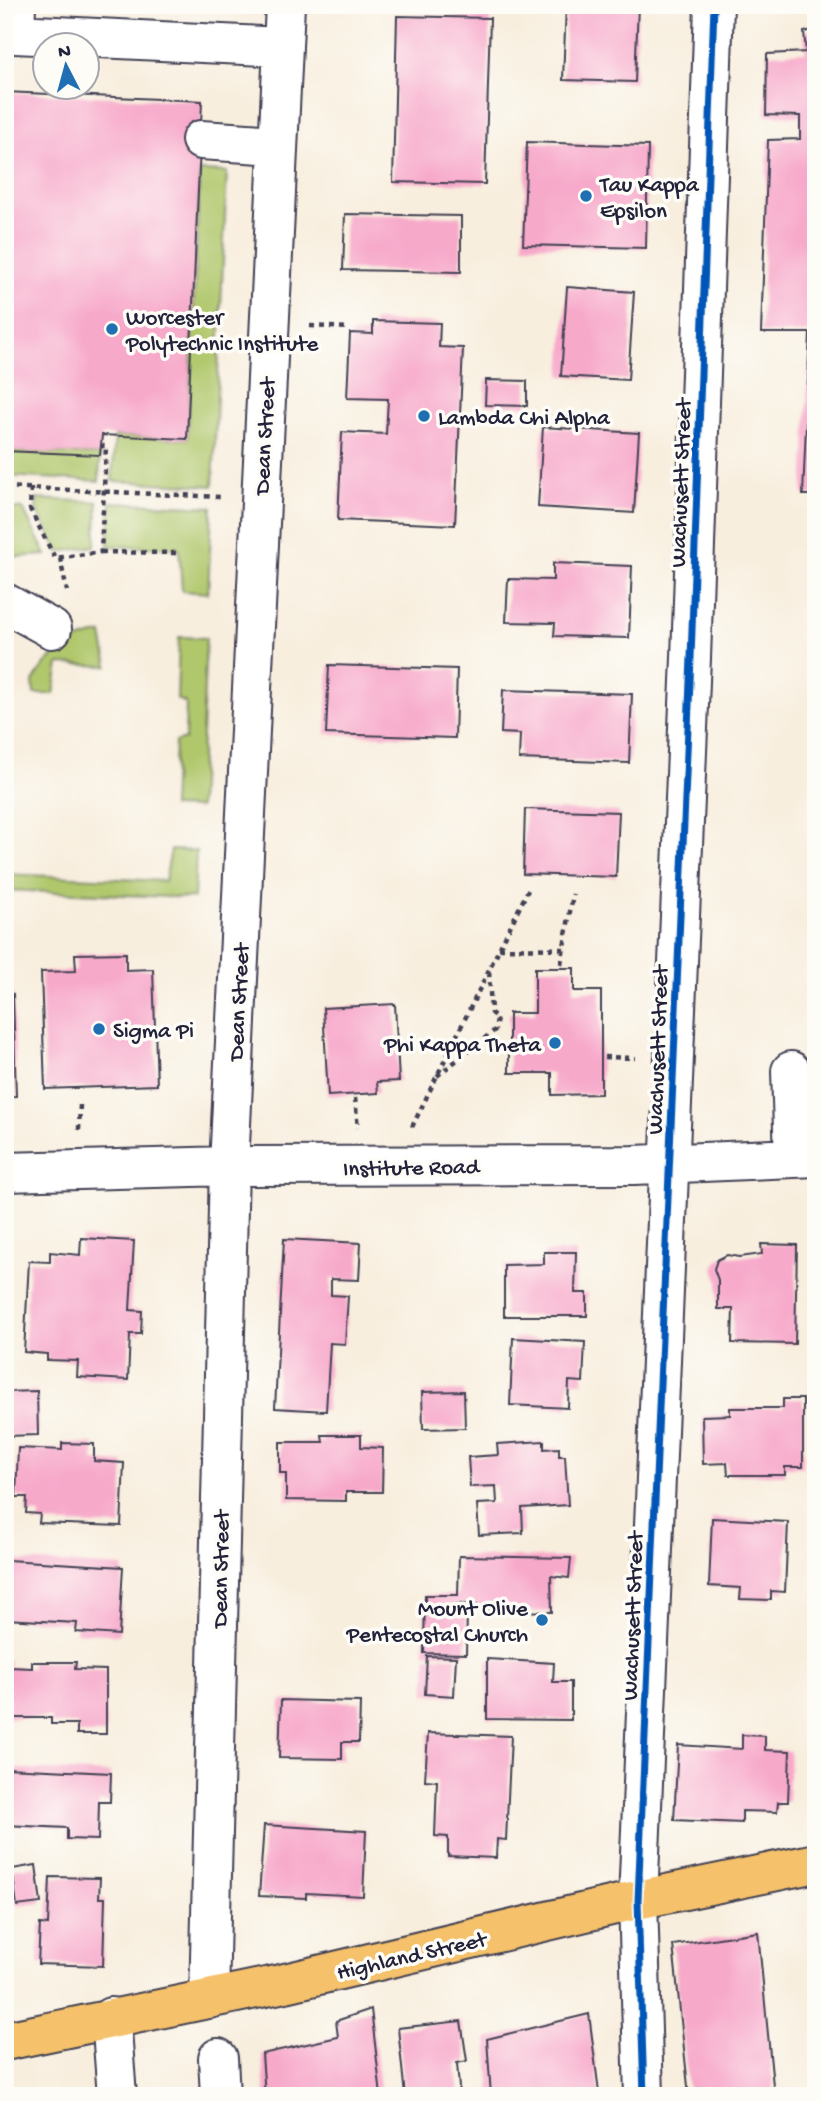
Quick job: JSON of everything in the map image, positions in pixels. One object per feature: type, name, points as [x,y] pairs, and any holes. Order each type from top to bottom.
[{"type":"highway","name":"Highland Street","points":[[5,2041],[111,2017],[209,1999],[638,1900],[816,1863]]},
{"type":"street","points":[[16,5],[15,34],[283,47]]},
{"type":"street","name":"Dean Street","points":[[209,1999],[229,1166],[285,5]]},
{"type":"street","name":"Wachusett Street","points":[[644,2096],[638,1900],[706,283],[714,5]]},
{"type":"street","points":[[201,140],[278,145]]},
{"type":"street","points":[[5,603],[52,629]]},
{"type":"street","points":[[791,1071],[805,1157]]},
{"type":"street","name":"Institute Road","points":[[5,1172],[229,1166],[670,1163],[805,1157]]},
{"type":"street","points":[[111,2017],[117,2096]]},
{"type":"street","points":[[218,2058],[220,2096]]},
{"type":"path","points":[[305,326],[349,328]]},
{"type":"path","points":[[101,446],[106,446],[102,552]]},
{"type":"path","points":[[5,487],[222,498]]},
{"type":"path","points":[[31,488],[30,509],[55,558],[102,552],[177,553]]},
{"type":"path","points":[[412,1128],[528,890]]},
{"type":"path","points":[[561,964],[573,894]]},
{"type":"path","points":[[499,948],[564,949]]},
{"type":"path","points":[[436,1076],[495,1030],[497,1018],[491,1013],[489,968]]},
{"type":"path","points":[[604,1057],[639,1058]]},
{"type":"path","points":[[355,1098],[358,1128]]},
{"type":"path","points":[[79,1131],[80,1104]]},
{"type":"green space","points":[[200,171],[227,172],[213,486],[112,481],[115,436],[187,439]]},
{"type":"green space","points":[[5,451],[100,455],[99,481],[5,476]]},
{"type":"green space","points":[[37,499],[98,502],[95,546],[59,552],[36,510]]},
{"type":"green space","points":[[111,502],[212,507],[208,593],[182,591],[179,548],[108,546]]},
{"type":"green space","points":[[5,508],[23,509],[46,555],[12,557],[13,540],[5,539]]},
{"type":"green space","points":[[102,634],[108,666],[59,664],[54,694],[34,694],[33,682],[53,656],[81,639]]},
{"type":"green space","points":[[179,637],[206,638],[199,808],[172,807],[175,742],[185,739],[186,703],[177,699]]},
{"type":"green space","points":[[171,850],[196,851],[194,898],[5,890],[5,874],[165,881]]},
{"type":"building","points":[[566,5],[638,5],[635,82],[563,80]]},
{"type":"building","points":[[800,5],[816,5],[816,495],[803,495],[810,333],[761,333],[768,140],[800,139],[800,116],[766,115],[767,54],[806,52],[804,32],[813,30],[812,14]]},
{"type":"building","points":[[397,16],[490,18],[485,184],[393,182]]},
{"type":"building","points":[[5,92],[32,93],[32,102],[102,102],[102,96],[202,101],[187,439],[102,435],[100,455],[5,451]]},
{"type":"building","name":"Tau Kappa Epsilon","points":[[527,142],[648,146],[646,248],[523,245]]},
{"type":"building","points":[[345,214],[461,216],[461,272],[343,270]]},
{"type":"building","points":[[567,287],[634,292],[628,380],[561,376]]},
{"type":"building","name":"Lambda Chi Alpha","points":[[373,321],[440,323],[439,347],[463,348],[455,525],[338,520],[342,432],[386,434],[388,399],[347,398],[350,333],[373,334]]},
{"type":"building","points":[[486,380],[527,381],[527,406],[485,405]]},
{"type":"building","points":[[543,427],[639,433],[634,513],[538,507]]},
{"type":"building","points":[[553,563],[632,566],[629,638],[554,636],[555,623],[506,622],[508,579],[553,580]]},
{"type":"building","points":[[329,665],[457,669],[455,738],[326,734]]},
{"type":"building","points":[[503,690],[632,694],[629,763],[519,759],[520,734],[501,733]]},
{"type":"building","points":[[525,809],[619,812],[616,877],[523,874]]},
{"type":"building","name":"Sigma Pi","points":[[126,953],[126,970],[153,969],[157,1085],[45,1089],[41,972],[76,971],[75,954]]},
{"type":"building","name":"Phi Kappa Theta","points":[[535,968],[574,968],[574,991],[601,991],[601,1094],[552,1095],[552,1073],[509,1073],[509,1013],[535,1013]]},
{"type":"building","points":[[13,994],[16,1096],[5,1097],[5,995]]},
{"type":"building","points":[[395,1004],[399,1081],[377,1082],[378,1093],[328,1096],[323,1008]]},
{"type":"building","points":[[81,1238],[134,1241],[130,1310],[142,1311],[141,1334],[130,1334],[128,1380],[77,1377],[78,1361],[47,1360],[47,1354],[24,1352],[29,1261],[50,1262],[50,1252],[80,1255]]},
{"type":"building","points":[[284,1239],[361,1243],[359,1280],[331,1279],[331,1295],[348,1296],[345,1344],[330,1343],[326,1411],[275,1408]]},
{"type":"building","points":[[761,1244],[797,1245],[795,1344],[732,1343],[733,1309],[718,1309],[718,1280],[714,1269],[717,1260],[727,1255],[740,1257],[762,1254]]},
{"type":"building","points":[[544,1252],[576,1252],[575,1293],[587,1293],[587,1316],[504,1316],[504,1265],[544,1264]]},
{"type":"building","points":[[513,1338],[585,1342],[583,1382],[569,1381],[568,1408],[510,1405]]},
{"type":"building","points":[[37,1391],[38,1435],[5,1436],[5,1392]]},
{"type":"building","points":[[464,1391],[465,1428],[423,1429],[422,1392]]},
{"type":"building","points":[[783,1399],[803,1399],[803,1467],[785,1467],[785,1475],[728,1475],[727,1463],[703,1464],[702,1416],[730,1415],[730,1408],[783,1408]]},
{"type":"building","points":[[322,1435],[361,1435],[361,1447],[383,1448],[382,1492],[346,1492],[346,1501],[286,1500],[286,1473],[280,1473],[280,1442],[323,1442]]},
{"type":"building","points":[[544,1441],[544,1449],[559,1448],[559,1456],[565,1456],[568,1505],[522,1508],[523,1533],[479,1535],[477,1504],[497,1503],[496,1486],[470,1487],[468,1457],[498,1455],[497,1444]]},
{"type":"building","points":[[62,1443],[94,1444],[94,1461],[124,1463],[121,1526],[39,1523],[40,1514],[26,1513],[27,1497],[16,1497],[18,1448],[62,1450]]},
{"type":"building","points":[[712,1518],[788,1522],[785,1592],[771,1591],[771,1600],[740,1599],[741,1588],[709,1586]]},
{"type":"building","points":[[459,1556],[571,1558],[569,1578],[551,1576],[552,1612],[477,1610],[477,1605],[457,1604],[456,1613],[467,1613],[466,1654],[424,1653],[425,1595],[458,1595]]},
{"type":"building","points":[[7,1560],[123,1567],[119,1635],[76,1632],[77,1623],[5,1619]]},
{"type":"building","points":[[427,1656],[456,1657],[454,1696],[425,1694]]},
{"type":"building","points":[[487,1659],[554,1663],[553,1682],[571,1682],[571,1720],[487,1719]]},
{"type":"building","points":[[5,1660],[9,1660],[9,1667],[32,1668],[32,1662],[76,1662],[75,1669],[106,1670],[106,1734],[77,1734],[77,1724],[51,1724],[51,1718],[5,1718]]},
{"type":"building","points":[[281,1700],[360,1702],[359,1742],[342,1742],[342,1759],[279,1758]]},
{"type":"building","points":[[428,1733],[511,1736],[506,1840],[497,1839],[496,1858],[448,1856],[448,1837],[435,1836],[437,1781],[425,1780]]},
{"type":"building","points":[[742,1735],[765,1736],[765,1750],[790,1751],[788,1802],[778,1802],[777,1812],[742,1811],[742,1823],[674,1820],[678,1745],[742,1749]]},
{"type":"building","points":[[5,1768],[111,1773],[110,1802],[99,1802],[98,1840],[67,1839],[67,1828],[5,1825]]},
{"type":"building","points":[[264,1825],[366,1831],[363,1896],[306,1893],[306,1898],[259,1896]]},
{"type":"building","points":[[36,1865],[41,1903],[17,1906],[12,1869]]},
{"type":"building","points":[[50,1877],[100,1878],[99,1898],[105,1898],[103,1966],[38,1964],[40,1924],[48,1925]]},
{"type":"building","points":[[758,1932],[774,2096],[689,2096],[673,1945]]},
{"type":"building","points":[[371,2009],[381,2096],[265,2096],[262,2054],[338,2037],[336,2021]]},
{"type":"building","points":[[589,2014],[599,2092],[597,2096],[491,2096],[487,2039]]},
{"type":"building","points":[[461,2021],[467,2061],[457,2063],[459,2088],[453,2096],[405,2096],[398,2028]]},
{"type":"cycle path","points":[[644,2096],[638,1900],[691,658],[714,5]]},
{"type":"place","name":"Tau Kappa Epsilon","points":[[586,196]]},
{"type":"place","name":"Worcester Polytechnic Institute","points":[[112,329]]},
{"type":"place","name":"Lambda Chi Alpha","points":[[424,416]]},
{"type":"place","name":"Sigma Pi","points":[[99,1029]]},
{"type":"place","name":"Phi Kappa Theta","points":[[555,1043]]},
{"type":"place","name":"Mount Olive Pentecostal Church","points":[[542,1620]]}]
